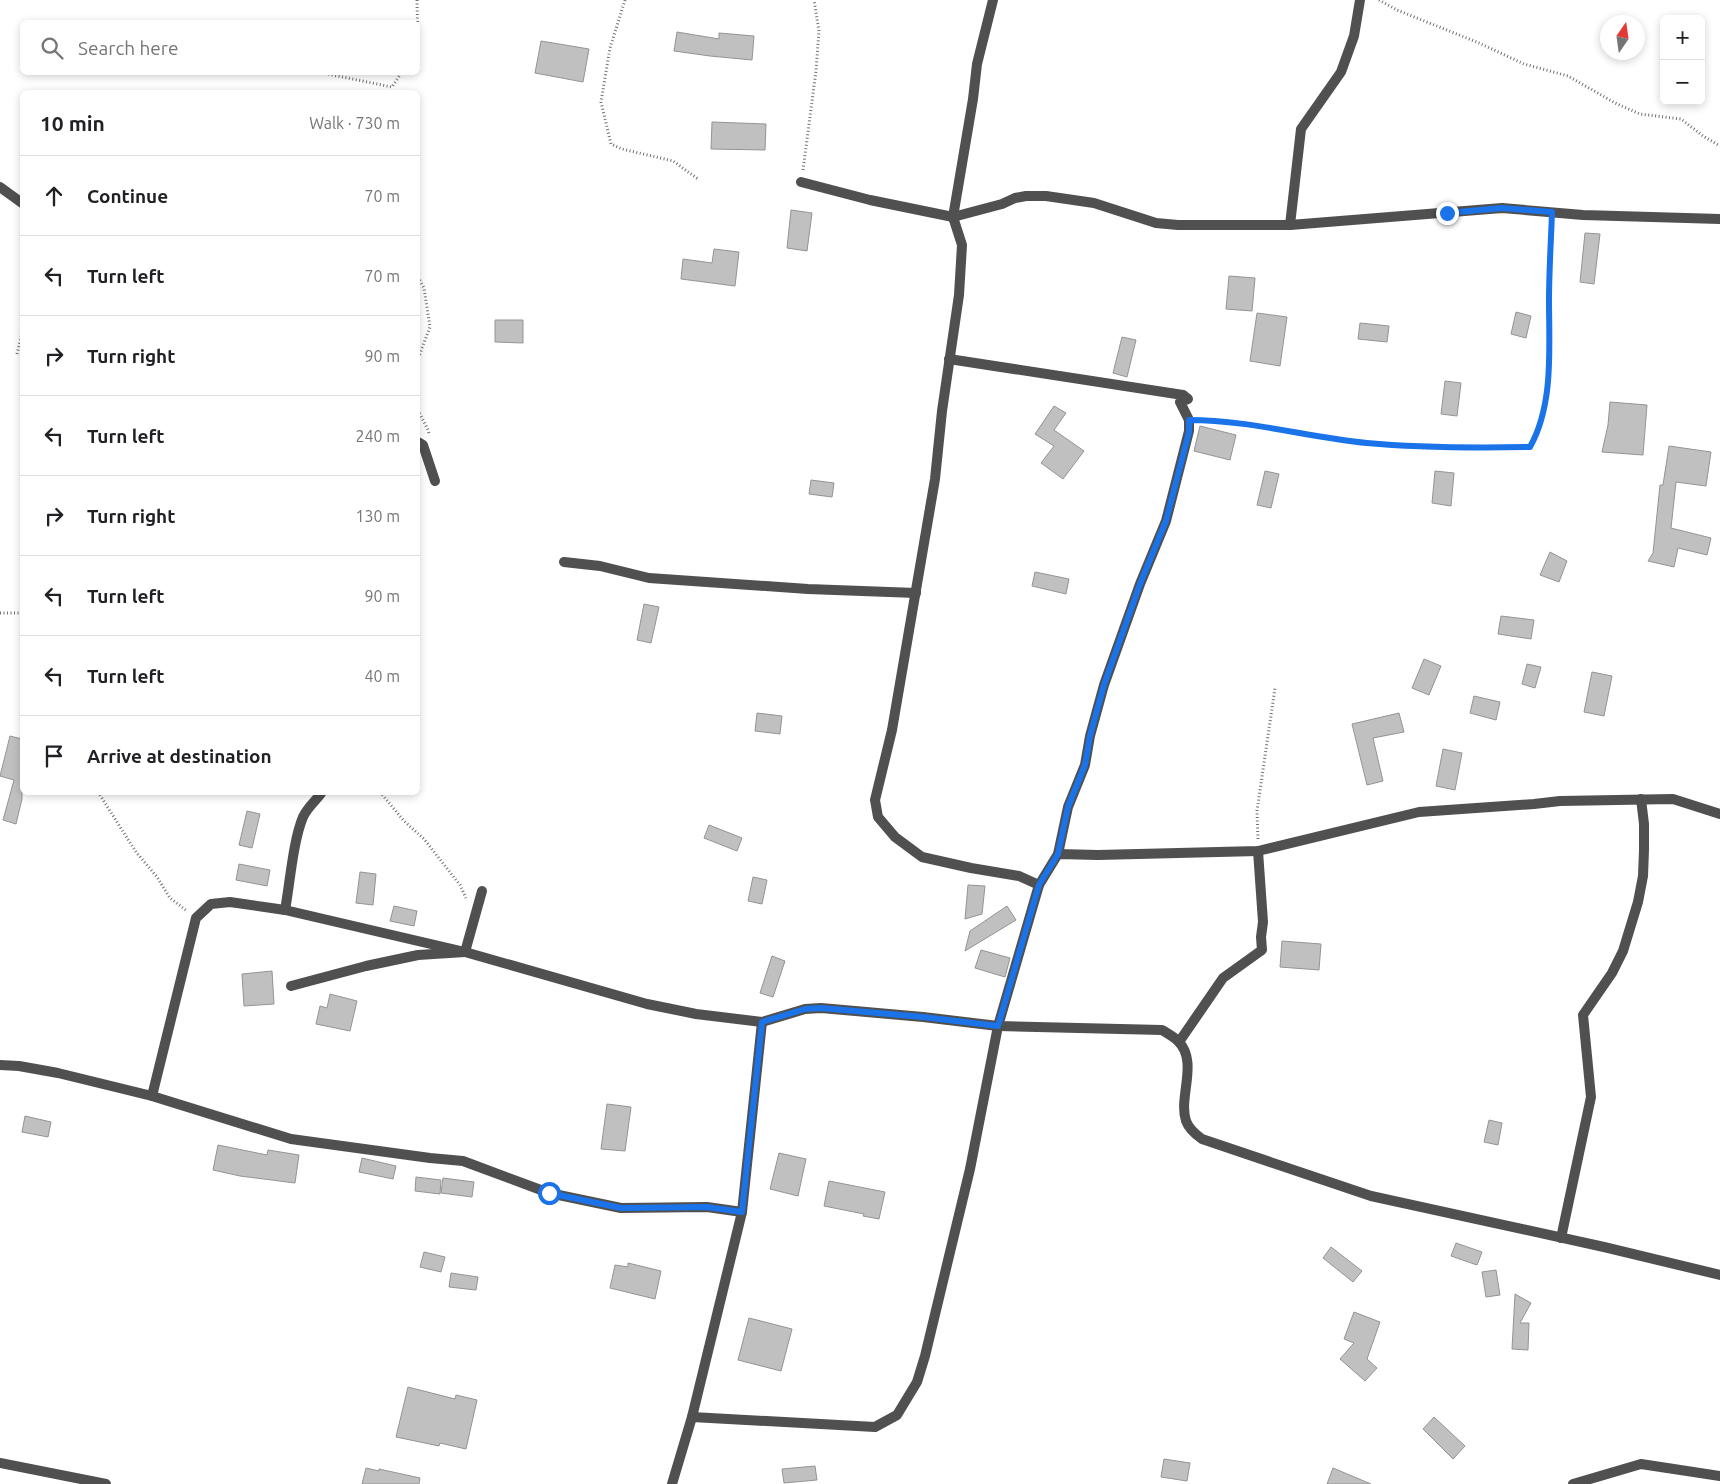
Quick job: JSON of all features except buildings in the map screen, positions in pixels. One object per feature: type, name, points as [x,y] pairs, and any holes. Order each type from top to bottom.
[{"type":"street","points":[[993,0],[977,64],[973,99],[952,217],[962,245],[959,295],[949,360],[935,479],[892,730],[875,800],[878,817],[895,837],[922,857],[970,868],[1019,876],[1039,885]]},
{"type":"street","points":[[1290,225],[1301,129],[1341,72],[1354,36],[1360,0]]},
{"type":"street","points":[[801,182],[879,202],[952,217],[1002,204],[1015,198],[1046,196],[1094,203],[1156,223],[1178,225],[1290,225],[1502,208],[1583,215],[1720,219]]},
{"type":"street","points":[[0,187],[20,202]]},
{"type":"street","points":[[692,1417],[875,1427],[897,1415],[917,1382],[970,1169],[998,1026],[1039,885],[1058,854],[1068,807],[1085,765],[1090,736],[1104,685],[1140,584],[1166,521],[1189,432],[1189,420],[1180,402],[1188,399],[1183,395],[949,360]]},
{"type":"street","points":[[420,444],[423,446],[435,481]]},
{"type":"street","points":[[564,562],[600,566],[649,578],[808,590],[916,593]]},
{"type":"street","points":[[285,910],[297,837],[303,817],[311,803],[319,795]]},
{"type":"street","points":[[1561,1238],[1590,1097],[1583,1015],[1612,974],[1629,935],[1638,902],[1643,876],[1644,850],[1644,824],[1640,799]]},
{"type":"street","points":[[1058,854],[1098,855],[1258,851],[1419,812],[1560,801],[1674,799],[1720,814]]},
{"type":"street","points":[[1179,1042],[1223,978],[1262,950],[1260,937],[1263,922],[1258,851]]},
{"type":"street","points":[[466,952],[482,891]]},
{"type":"street","points":[[152,1096],[196,918],[211,904],[230,902],[285,910],[466,952],[647,1004],[696,1014],[762,1022],[805,1009],[821,1008],[998,1026],[1162,1030],[1179,1042],[1187,1058],[1184,1110],[1187,1122],[1193,1132],[1202,1139],[1371,1196],[1720,1275]]},
{"type":"street","points":[[291,986],[366,966],[418,955],[466,952]]},
{"type":"street","points":[[672,1484],[692,1417],[742,1212],[762,1022]]},
{"type":"street","points":[[0,1065],[19,1066],[58,1073],[152,1096],[291,1139],[464,1161],[549,1193],[621,1208],[707,1207],[742,1212]]},
{"type":"street","points":[[0,1463],[106,1484]]},
{"type":"street","points":[[1573,1484],[1642,1464],[1720,1476]]},
{"type":"path","points":[[417,0],[417,20]]},
{"type":"path","points":[[625,0],[610,48],[601,102],[611,144],[622,149],[673,161],[698,179]]},
{"type":"path","points":[[801,182],[820,31],[814,0]]},
{"type":"path","points":[[1379,0],[1397,10],[1479,43],[1524,64],[1568,76],[1614,103],[1640,114],[1681,119],[1720,146]]},
{"type":"path","points":[[333,75],[392,87],[400,75]]},
{"type":"path","points":[[1189,420],[1216,420],[1365,442],[1408,446],[1530,447],[1537,435],[1545,399],[1549,350],[1552,212]]},
{"type":"path","points":[[420,281],[424,288],[430,327],[420,354]]},
{"type":"path","points":[[17,354],[20,341]]},
{"type":"path","points":[[0,613],[20,613]]},
{"type":"path","points":[[1258,851],[1257,811],[1275,688]]},
{"type":"path","points":[[100,795],[136,852],[157,877],[170,898],[196,918]]},
{"type":"path","points":[[382,795],[404,821],[424,839],[460,885],[474,916]]},
{"type":"route","points":[[549,1193],[621,1208],[707,1207],[742,1212],[762,1022],[805,1009],[821,1008],[998,1026],[1039,885],[1058,854],[1068,807],[1085,765],[1090,736],[1104,685],[1140,584],[1166,521],[1189,432],[1189,420],[1216,420],[1365,442],[1426,448],[1530,447],[1537,435],[1545,399],[1549,350],[1552,212],[1502,208],[1447,213]]}]
